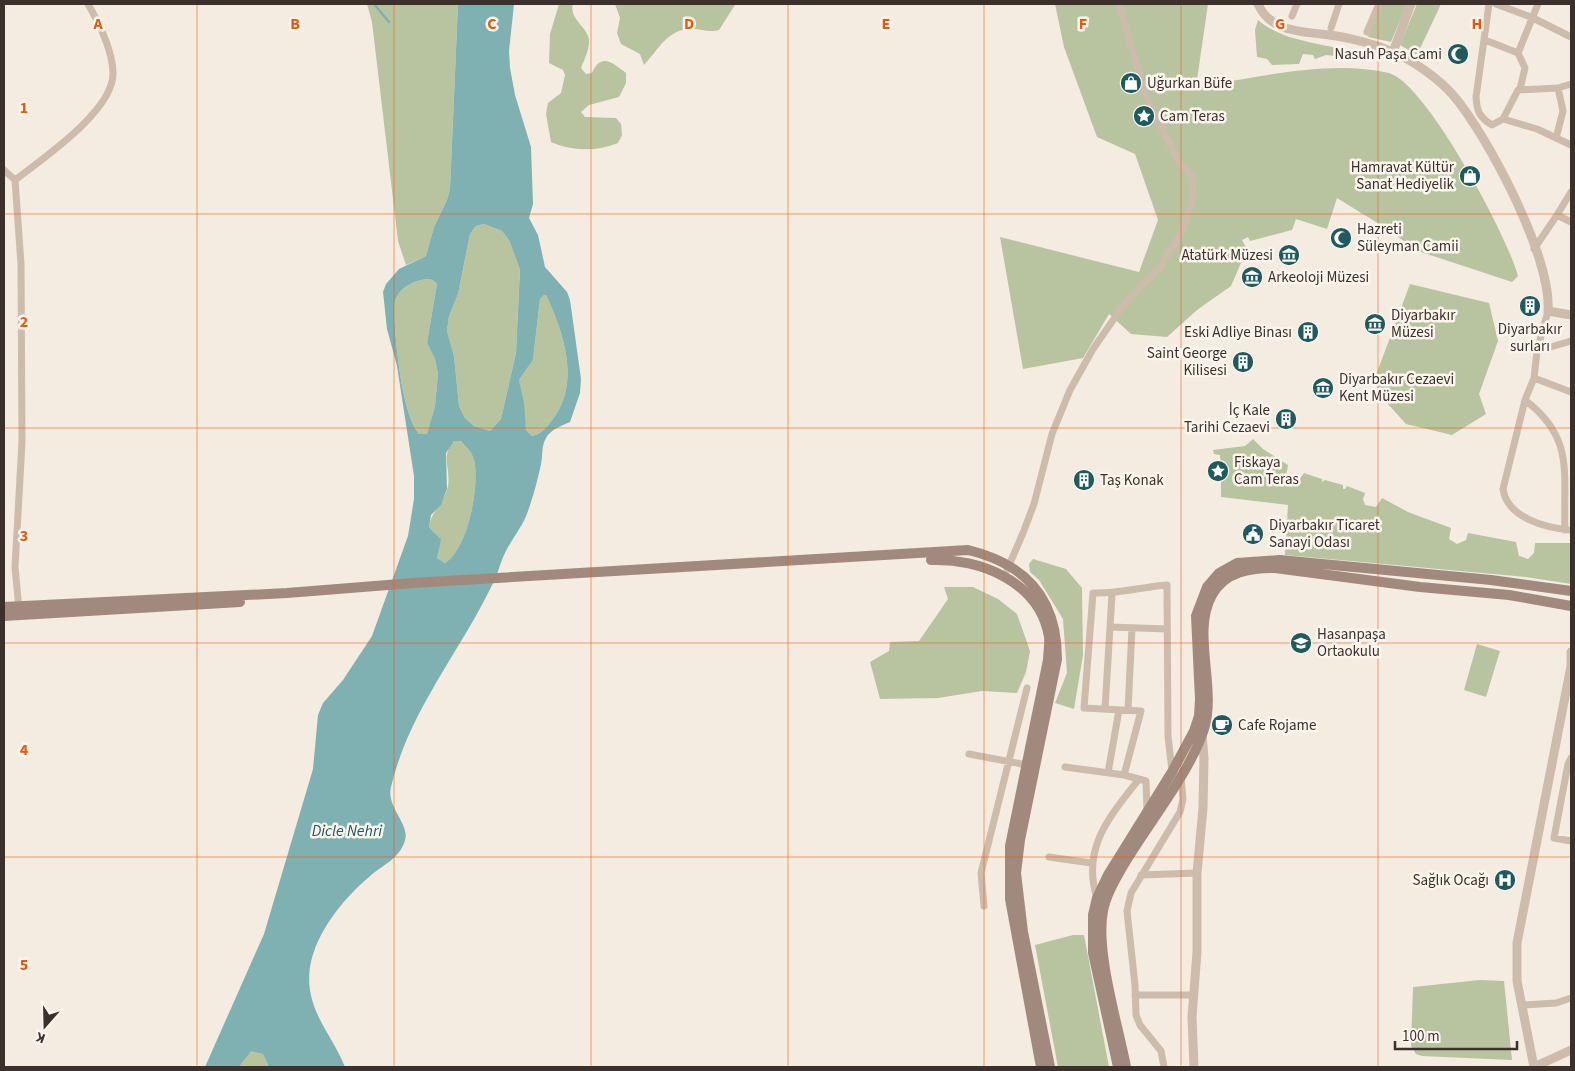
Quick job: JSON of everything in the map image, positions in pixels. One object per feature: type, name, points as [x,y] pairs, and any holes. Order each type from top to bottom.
[{"type":"main road","points":[[4,607],[19,610],[437,588],[839,562],[968,550],[988,555],[1010,564],[1043,598],[1053,619],[1057,640],[1057,659],[1020,840],[1016,873],[1023,932],[1050,1067]]},
{"type":"main road","points":[[839,562],[939,560],[957,561],[988,568],[1014,582],[1033,601],[1044,621],[1050,638],[1048,660],[1010,846],[1009,872],[1013,915],[1041,1067]]},
{"type":"main road","points":[[1118,1067],[1093,953],[1093,915],[1097,898],[1108,875],[1147,812],[1177,773],[1199,716],[1195,636],[1196,616],[1200,600],[1207,587],[1220,574],[1237,563],[1280,560],[1491,580],[1571,591]]},
{"type":"main road","points":[[1126,1067],[1103,954],[1100,928],[1103,909],[1111,888],[1132,851],[1177,773],[1202,735],[1208,709],[1204,632],[1206,609],[1212,594],[1225,580],[1238,572],[1253,568],[1275,568],[1410,586],[1510,595],[1571,606],[1571,597]]},
{"type":"main road","points":[[4,616],[19,610]]},
{"type":"street","points":[[15,180],[75,133],[107,96],[113,73],[106,43],[88,4]]},
{"type":"street","points":[[1003,576],[1010,564],[1034,504],[1052,434],[1070,390],[1093,350],[1120,311],[1165,259],[1180,235],[1193,199],[1192,176],[1178,161],[1146,97],[1119,4]]},
{"type":"street","points":[[1258,4],[1268,21],[1281,28],[1331,35],[1393,52],[1412,63],[1453,94],[1480,135],[1517,200],[1548,290],[1548,311],[1537,351],[1534,378],[1526,400],[1503,489],[1505,500],[1514,511],[1533,521],[1568,530],[1564,505],[1569,477],[1568,454],[1560,435],[1543,412],[1526,400]]},
{"type":"street","points":[[1292,16],[1297,4]]},
{"type":"street","points":[[1331,28],[1339,4]]},
{"type":"street","points":[[1367,32],[1379,4]]},
{"type":"street","points":[[1393,52],[1411,4]]},
{"type":"street","points":[[1485,40],[1518,53],[1525,68],[1520,89],[1503,119],[1492,125],[1484,120],[1477,111],[1476,97],[1489,4]]},
{"type":"street","points":[[1496,4],[1531,17],[1571,37]]},
{"type":"street","points":[[1518,53],[1531,17],[1538,4]]},
{"type":"street","points":[[1520,89],[1558,88],[1571,84]]},
{"type":"street","points":[[1556,138],[1563,111],[1558,88]]},
{"type":"street","points":[[1503,119],[1537,129],[1571,145]]},
{"type":"street","points":[[4,170],[15,180],[21,293],[22,442],[15,567],[19,610]]},
{"type":"street","points":[[1534,249],[1571,192]]},
{"type":"street","points":[[1557,214],[1571,222]]},
{"type":"street","points":[[1548,311],[1571,315]]},
{"type":"street","points":[[1537,351],[1571,341]]},
{"type":"street","points":[[1534,378],[1571,392]]},
{"type":"street","points":[[1124,775],[1141,711],[1084,708],[1093,593],[1112,594],[1140,587],[1167,585],[1168,736],[1183,799],[1180,812],[1131,893],[1127,911],[1136,1015],[1140,1024],[1161,1051],[1164,1067]]},
{"type":"street","points":[[1105,709],[1112,594]]},
{"type":"street","points":[[1110,627],[1167,629]]},
{"type":"street","points":[[1128,710],[1132,628]]},
{"type":"street","points":[[1571,652],[1571,667],[1516,943],[1517,980],[1534,1067],[1571,1050]]},
{"type":"street","points":[[984,906],[981,873],[1027,688]]},
{"type":"street","points":[[1108,773],[1119,710]]},
{"type":"street","points":[[1194,1067],[1192,1018],[1197,952],[1197,873],[1203,808],[1204,758],[1202,735]]},
{"type":"street","points":[[969,754],[1027,765]]},
{"type":"street","points":[[1571,758],[1568,764],[1568,791],[1554,838],[1571,842]]},
{"type":"street","points":[[1065,767],[1124,775],[1146,781],[1147,812]]},
{"type":"street","points":[[1097,898],[1092,882],[1091,863],[1106,822],[1138,779]]},
{"type":"street","points":[[1049,857],[1091,863]]},
{"type":"street","points":[[1141,875],[1197,873]]},
{"type":"street","points":[[1135,995],[1193,994]]},
{"type":"street","points":[[1522,1006],[1556,1003],[1571,998]]},
{"type":"green space","points":[[367,4],[458,4],[450,189],[447,200],[434,227],[426,256],[406,265],[398,241],[372,22]]},
{"type":"green space","points":[[559,4],[573,4],[573,13],[588,36],[588,48],[581,68],[586,74],[592,73],[599,63],[603,61],[612,63],[626,73],[626,83],[619,97],[589,105],[581,112],[585,117],[616,118],[621,124],[622,135],[618,143],[601,148],[576,149],[551,142],[546,114],[548,103],[561,93],[565,75],[563,70],[549,63],[550,34]]},
{"type":"green space","points":[[615,4],[741,4],[735,5],[719,30],[692,29],[676,32],[660,46],[644,65],[640,54],[621,44],[617,33],[620,18]]},
{"type":"green space","points":[[1055,4],[1208,4],[1196,87],[1292,71],[1317,69],[1366,69],[1389,73],[1405,83],[1423,103],[1464,164],[1499,229],[1518,276],[1512,282],[1418,251],[1337,198],[1327,229],[1296,219],[1292,230],[1250,241],[1248,237],[1242,240],[1247,249],[1231,286],[1197,310],[1167,337],[1131,334],[1109,314],[1083,358],[1023,369],[1000,237],[1139,272],[1158,220],[1135,154],[1097,137],[1064,47]]},
{"type":"green space","points":[[1381,4],[1407,4],[1391,42],[1368,37]]},
{"type":"green space","points":[[1417,4],[1441,4],[1417,55],[1400,45]]},
{"type":"green space","points":[[1258,20],[1267,27],[1288,36],[1347,50],[1344,57],[1326,55],[1315,59],[1313,55],[1303,54],[1299,64],[1272,65],[1267,59],[1257,57],[1255,30]]},
{"type":"green space","points":[[484,224],[502,231],[509,240],[520,268],[516,353],[501,419],[490,431],[474,426],[465,418],[459,406],[454,356],[447,331],[449,316],[458,294],[470,234],[476,226]]},
{"type":"green space","points":[[427,279],[433,280],[437,284],[427,343],[435,359],[438,374],[435,406],[427,435],[419,434],[413,423],[403,392],[394,309],[397,297],[404,288],[415,282]]},
{"type":"green space","points":[[1410,284],[1489,303],[1498,341],[1479,394],[1486,414],[1452,435],[1406,424],[1378,393],[1376,375]]},
{"type":"green space","points":[[546,295],[552,309],[563,340],[568,371],[567,387],[555,416],[543,431],[532,436],[526,430],[519,380],[533,360],[540,299]]},
{"type":"green space","points":[[1253,439],[1263,449],[1288,465],[1286,476],[1293,482],[1298,481],[1304,473],[1322,479],[1322,482],[1325,480],[1343,485],[1343,489],[1347,486],[1365,493],[1363,499],[1365,505],[1376,507],[1382,498],[1408,512],[1451,528],[1449,539],[1457,544],[1466,540],[1468,533],[1516,542],[1519,556],[1528,559],[1534,553],[1535,543],[1571,543],[1571,584],[1526,577],[1285,555],[1288,505],[1221,497],[1221,476],[1213,475],[1213,467],[1221,468],[1220,455],[1214,454],[1213,450],[1245,446]]},
{"type":"green space","points":[[454,441],[461,441],[472,454],[475,471],[474,500],[466,531],[460,545],[453,556],[445,563],[437,558],[440,538],[429,527],[432,517],[446,493],[449,480],[447,457]]},
{"type":"green space","points":[[1033,559],[1066,569],[1082,588],[1083,655],[1074,709],[1055,703],[1067,673],[1063,619],[1039,580],[1030,572],[1029,564]]},
{"type":"green space","points":[[944,587],[973,587],[998,599],[1017,614],[1030,651],[1026,672],[1017,693],[982,691],[938,698],[880,699],[870,662],[889,651],[890,642],[919,641],[948,599]]},
{"type":"green space","points":[[1477,644],[1500,651],[1486,697],[1464,690]]},
{"type":"green space","points":[[1073,935],[1084,935],[1109,1067],[1058,1067],[1035,945]]},
{"type":"green space","points":[[1480,980],[1504,981],[1512,1060],[1422,1056],[1416,1054],[1411,1046],[1413,987]]},
{"type":"green space","points":[[251,1050],[263,1054],[269,1067],[239,1067]]},
{"type":"water","name":"Dicle Nehri","points":[[458,4],[514,4],[509,51],[510,68],[515,95],[531,147],[533,204],[529,218],[538,235],[545,267],[567,292],[570,300],[581,379],[580,393],[570,422],[553,430],[546,438],[532,500],[521,527],[504,554],[495,579],[482,605],[423,706],[399,759],[390,794],[406,834],[403,847],[395,857],[359,886],[340,906],[324,929],[313,954],[309,982],[311,995],[320,1020],[345,1067],[269,1067],[263,1054],[251,1051],[239,1067],[205,1067],[264,934],[313,769],[318,715],[323,703],[343,680],[372,636],[408,536],[414,499],[414,476],[397,366],[387,329],[383,292],[386,284],[399,269],[426,256],[434,227],[447,200],[450,189]],"holes":[[[484,224],[502,231],[509,240],[520,269],[516,353],[501,419],[490,431],[474,426],[465,418],[459,406],[454,356],[447,331],[449,316],[458,294],[470,234],[476,226]],[[421,280],[433,280],[437,284],[427,343],[435,359],[438,374],[435,406],[427,434],[419,434],[413,424],[403,392],[394,309],[400,292],[409,285]],[[546,295],[558,324],[563,340],[568,371],[567,387],[555,416],[543,431],[532,436],[526,430],[524,403],[519,380],[533,360],[540,299]],[[454,441],[461,441],[472,454],[474,460],[475,485],[474,500],[466,531],[453,556],[445,563],[437,558],[441,539],[429,527],[431,515],[441,505],[447,489],[446,453]]]},
{"type":"waterway","points":[[374,4],[389,22]]},
{"type":"place","name":"Nasuh Paşa Cami","points":[[1458,54]]},
{"type":"place","name":"Uğurkan Büfe","points":[[1131,83]]},
{"type":"place","name":"Cam Teras","points":[[1144,116]]},
{"type":"place","name":"Hamravat Kültür Sanat Hediyelik","points":[[1470,176]]},
{"type":"place","name":"Hazreti Süleyman Camii","points":[[1341,238]]},
{"type":"place","name":"Atatürk Müzesi","points":[[1289,255]]},
{"type":"place","name":"Arkeoloji Müzesi","points":[[1252,277]]},
{"type":"place","name":"Diyarbakır surları","points":[[1530,306]]},
{"type":"place","name":"Diyarbakır Müzesi","points":[[1375,324]]},
{"type":"place","name":"Eski Adliye Binası","points":[[1308,332]]},
{"type":"place","name":"Saint George Kilisesi","points":[[1243,362]]},
{"type":"place","name":"Diyarbakır Cezaevi Kent Müzesi","points":[[1323,388]]},
{"type":"place","name":"İç Kale Tarihi Cezaevi","points":[[1286,419]]},
{"type":"place","name":"Fiskaya Cam Teras","points":[[1218,471]]},
{"type":"place","name":"Taş Konak","points":[[1084,480]]},
{"type":"place","name":"Diyarbakır Ticaret Sanayi Odası","points":[[1253,534]]},
{"type":"place","name":"Hasanpaşa Ortaokulu","points":[[1301,643]]},
{"type":"place","name":"Cafe Rojame","points":[[1222,725]]},
{"type":"place","name":"Sağlık Ocağı","points":[[1505,880]]}]
